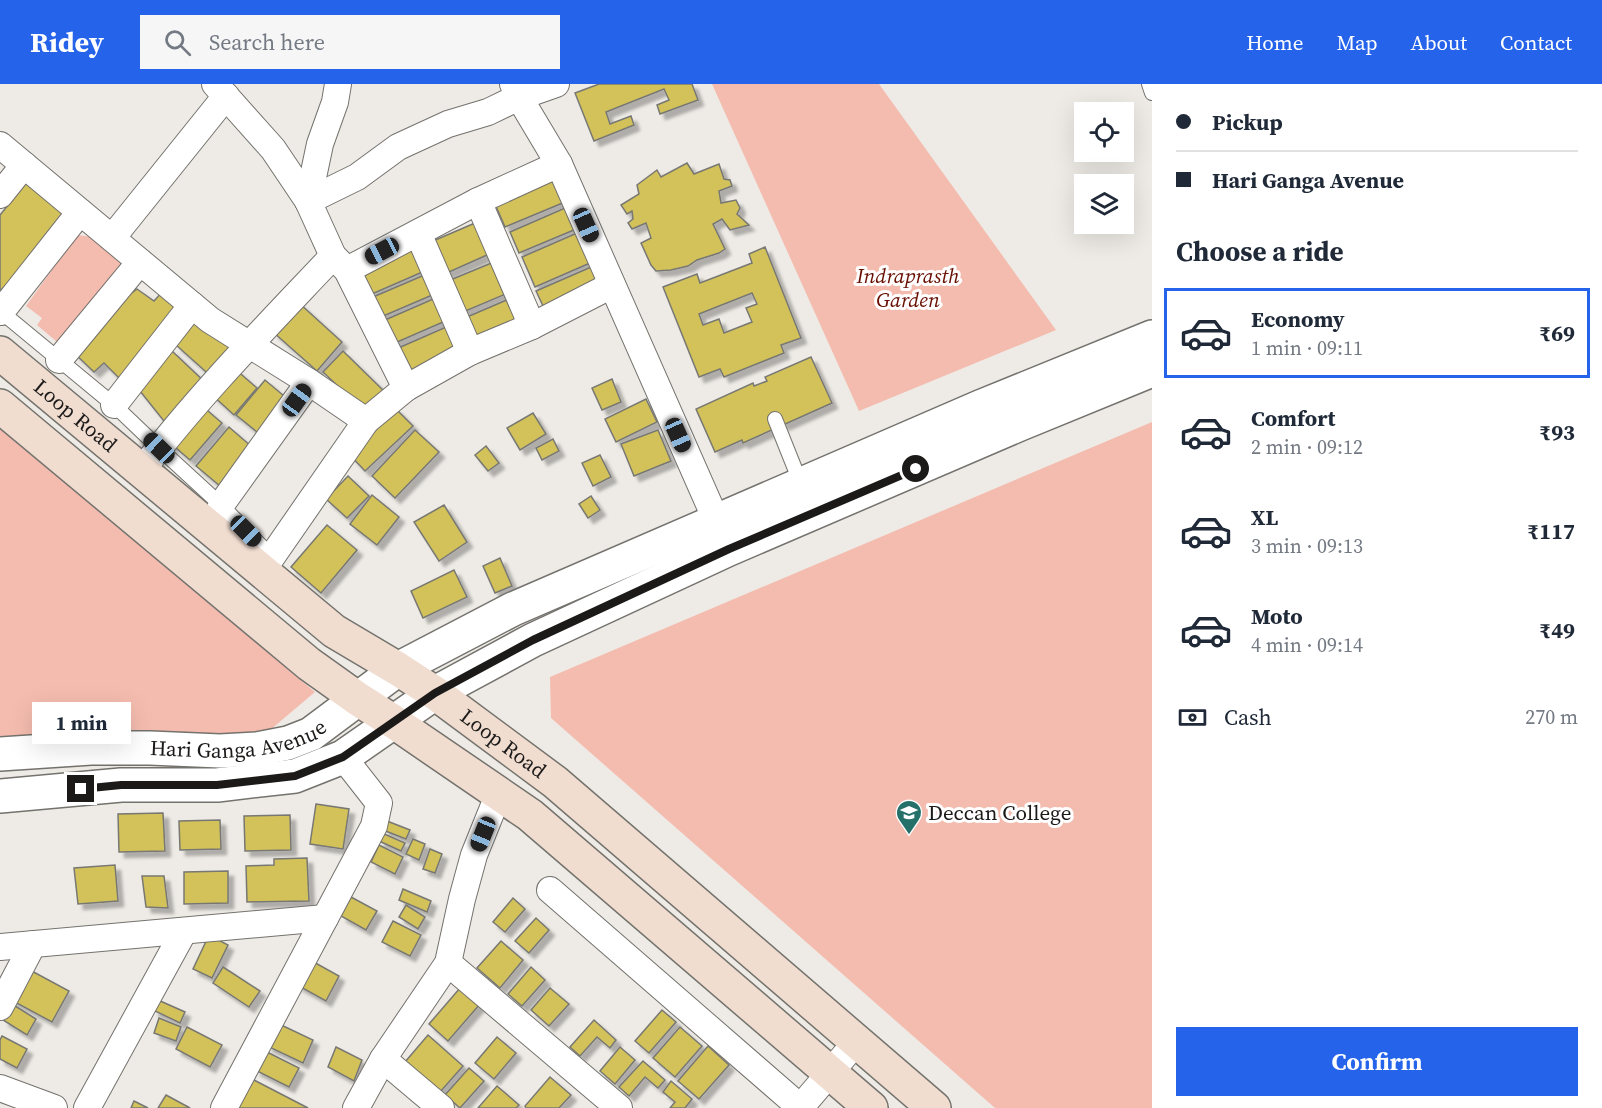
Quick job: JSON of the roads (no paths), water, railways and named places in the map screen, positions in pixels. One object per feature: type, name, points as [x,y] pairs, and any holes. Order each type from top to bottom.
[{"type":"main road","name":"Loop Road","points":[[0,353],[150,459],[267,564],[334,631],[435,693],[555,782],[934,1108]]},
{"type":"main road","name":"Loop Road","points":[[0,406],[309,664],[530,815],[871,1108]]},
{"type":"street","points":[[308,201],[320,144],[335,102],[338,84]]},
{"type":"street","points":[[308,201],[357,177],[398,147],[448,124],[488,112],[516,90],[556,84]]},
{"type":"street","points":[[112,238],[220,90],[273,149],[308,201],[406,388]]},
{"type":"street","points":[[516,90],[559,164],[722,535]]},
{"type":"street","points":[[0,145],[210,320],[366,421]]},
{"type":"street","points":[[150,459],[249,345],[340,263],[418,233],[478,201],[559,164]]},
{"type":"street","points":[[0,195],[24,165]]},
{"type":"street","points":[[478,201],[532,326]]},
{"type":"street","points":[[1,311],[80,212]]},
{"type":"street","points":[[418,233],[470,352]]},
{"type":"street","points":[[59,360],[140,262]]},
{"type":"street","points":[[267,564],[366,421],[406,388],[470,352],[532,326],[612,285]]},
{"type":"street","points":[[114,405],[192,305]]},
{"type":"street","points":[[722,535],[801,484],[980,407],[1152,337]]},
{"type":"street","points":[[722,535],[1009,429],[1152,370]]},
{"type":"street","points":[[221,505],[309,382]]},
{"type":"street","name":"Hari Ganga Avenue","points":[[0,754],[90,748],[220,751],[256,749],[288,743],[311,734],[398,669],[513,609],[722,535]]},
{"type":"street","name":"Hari Ganga Avenue","points":[[0,796],[121,785],[217,785],[295,776],[343,757],[435,693],[722,535]]},
{"type":"street","points":[[224,1108],[374,826],[379,803],[343,757]]},
{"type":"street","points":[[356,1108],[383,1059],[448,963],[474,855],[499,793]]},
{"type":"street","points":[[550,890],[800,1108],[857,1041]]},
{"type":"street","points":[[0,947],[325,918]]},
{"type":"street","points":[[87,1108],[184,931]]},
{"type":"street","points":[[0,1008],[33,944]]},
{"type":"street","points":[[448,963],[619,1108]]},
{"type":"street","points":[[383,1059],[441,1108]]},
{"type":"street","points":[[0,1088],[54,1108]]},
{"type":"lane","points":[[1149,84],[1152,93]]},
{"type":"lane","points":[[1,311],[114,405],[150,459],[221,505],[267,564]]},
{"type":"lane","points":[[775,419],[801,484]]},
{"type":"place","name":"Deccan College","points":[[909,836]]},
{"type":"park label","name":"Indraprasth Garden","points":[[908,288]]}]
